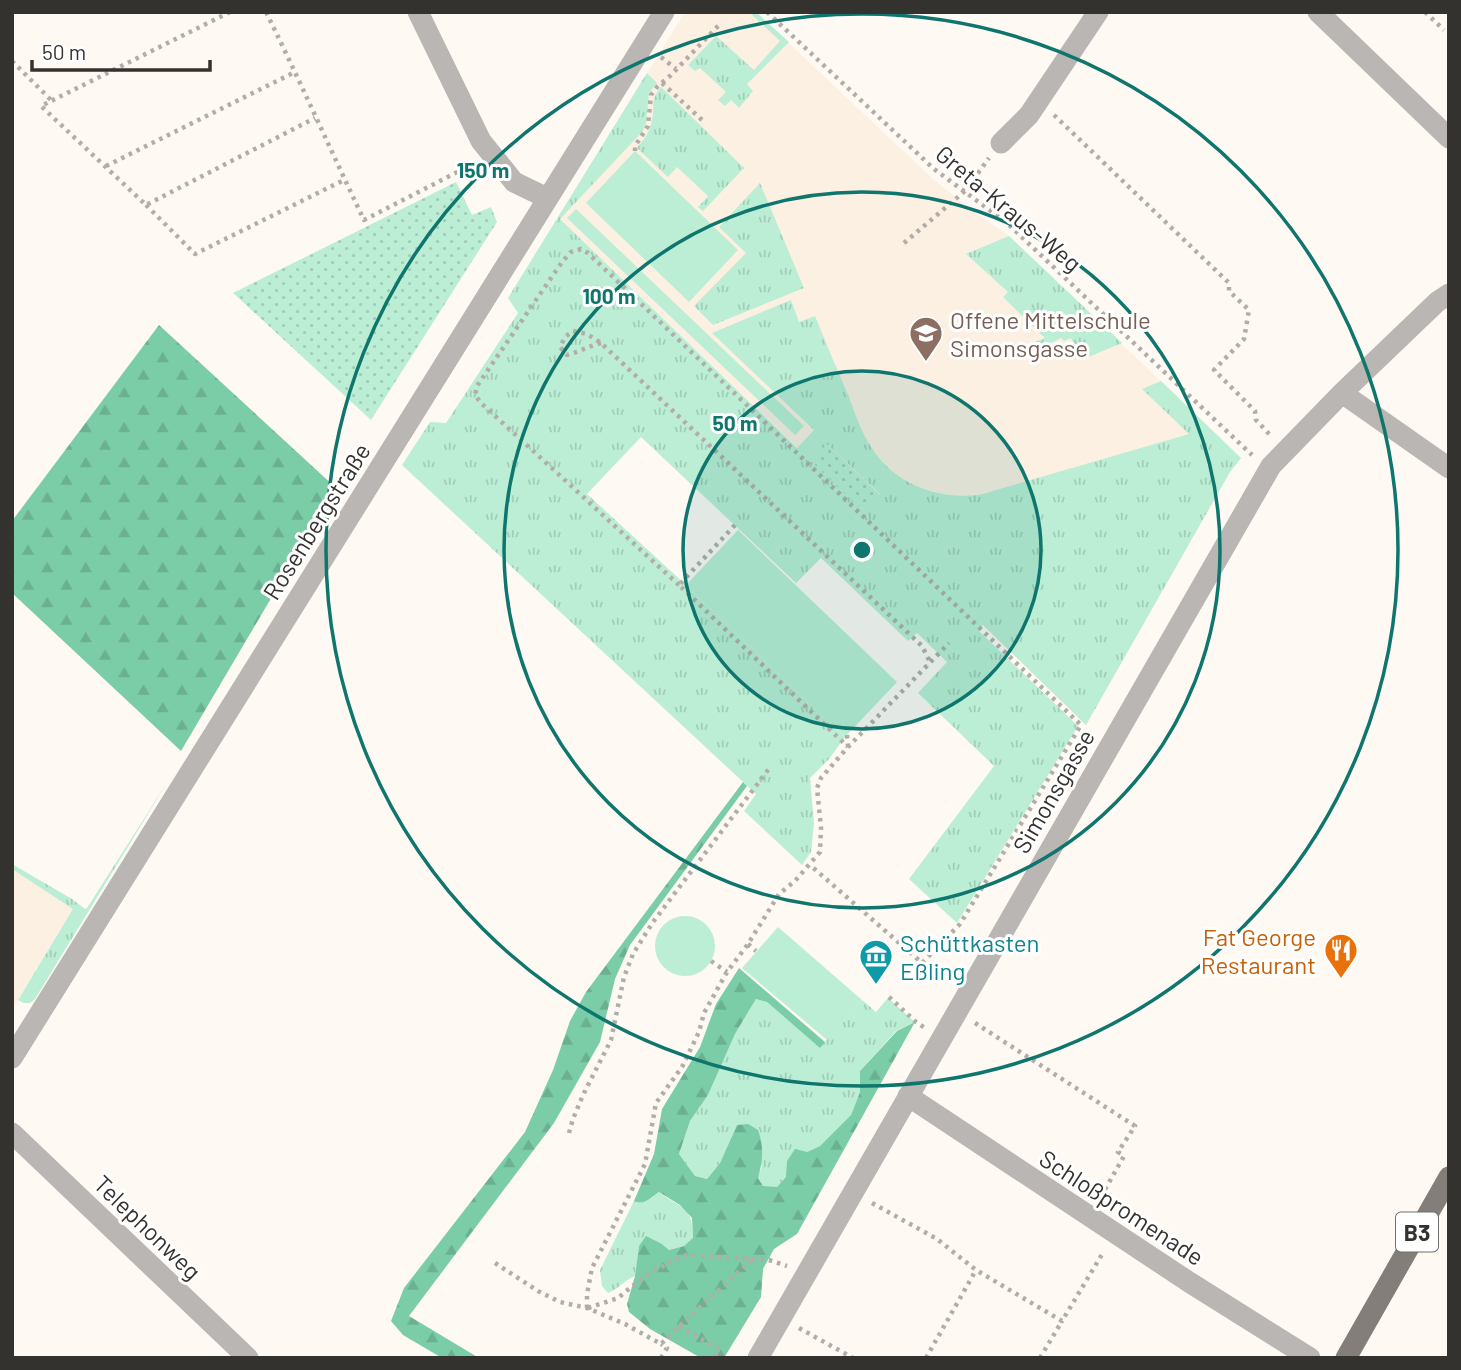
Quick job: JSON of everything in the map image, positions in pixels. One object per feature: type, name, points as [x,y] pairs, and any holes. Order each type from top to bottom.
[{"type":"main road","name":"B3","points":[[1346,1358],[1449,1177]]},
{"type":"street","points":[[418,12],[481,141],[514,182],[547,198]]},
{"type":"street","name":"Rosenbergstraße","points":[[12,1058],[664,12]]},
{"type":"street","points":[[1001,143],[1029,115],[1098,12]]},
{"type":"street","points":[[1318,12],[1449,138]]},
{"type":"street","name":"Simonsgasse","points":[[758,1358],[1270,466],[1342,393],[1437,302],[1449,294]]},
{"type":"street","points":[[1342,393],[1449,468]]},
{"type":"street","name":"Schloßpromenade","points":[[908,1096],[1189,1283],[1310,1358]]},
{"type":"street","name":"Telephonweg","points":[[12,1133],[248,1358]]},
{"type":"path","points":[[230,12],[41,106],[195,254],[344,180]]},
{"type":"path","points":[[266,12],[363,220],[491,154]]},
{"type":"path","name":"Greta-Kraus-Weg","points":[[767,12],[934,169],[1007,223],[1254,456],[1257,453]]},
{"type":"path","points":[[1425,12],[1444,30]]},
{"type":"path","points":[[635,151],[635,146],[648,126],[651,95],[719,25]]},
{"type":"path","points":[[655,53],[676,69]]},
{"type":"path","points":[[12,61],[52,101]]},
{"type":"path","points":[[106,166],[295,72]]},
{"type":"path","points":[[662,83],[702,120]]},
{"type":"path","points":[[1039,101],[1229,283],[1229,291],[1249,310],[1244,339],[1214,370],[1255,411],[1256,420],[1271,437]]},
{"type":"path","points":[[146,205],[315,118]]},
{"type":"path","points":[[904,243],[965,191],[979,171]]},
{"type":"path","points":[[810,865],[922,963],[960,925],[1081,725],[589,253],[581,249],[571,252],[478,386],[475,395],[848,747]]},
{"type":"path","points":[[601,343],[579,353],[567,355],[560,347],[565,337],[573,331],[587,334],[601,343],[922,646],[929,660],[925,669]]},
{"type":"path","points":[[679,585],[735,525]]},
{"type":"path","points":[[587,1308],[593,1268],[645,1164],[656,1103],[682,1067],[699,1031],[704,1013],[727,972],[779,894],[795,881],[820,852],[821,828],[817,789],[821,778],[949,643]]},
{"type":"path","points":[[847,735],[848,747]]},
{"type":"path","points":[[569,1133],[583,1095],[611,1040],[624,976],[633,954],[653,922],[771,766]]},
{"type":"path","points":[[748,944],[756,951]]},
{"type":"path","points":[[633,954],[636,960]]},
{"type":"path","points":[[711,961],[727,972]]},
{"type":"path","points":[[889,997],[916,1022],[941,1038]]},
{"type":"path","points":[[971,1021],[1135,1126],[1118,1152],[1124,1156],[1096,1206]]},
{"type":"path","points":[[853,1192],[937,1239],[976,1270],[1062,1321]]},
{"type":"path","points":[[1040,1358],[1110,1241]]},
{"type":"path","points":[[587,1308],[618,1298],[655,1270],[685,1255],[769,1260],[806,1273]]},
{"type":"path","points":[[661,1344],[754,1258]]},
{"type":"path","points":[[495,1263],[538,1292],[625,1324],[661,1344],[667,1348],[661,1358]]},
{"type":"path","points":[[926,1358],[976,1270]]},
{"type":"path","points":[[781,1318],[853,1358]]},
{"type":"path","points":[[679,1326],[719,1349],[714,1358]]},
{"type":"shaded area","name":"Offene Mittelschule Simonsgasse","points":[[685,12],[756,12],[933,179],[1009,236],[1241,458],[1230,472],[1086,725],[558,217]]},
{"type":"shaded area","points":[[12,869],[74,908],[12,1009]]},
{"type":"green space","points":[[749,12],[756,12],[789,42],[747,84],[753,91],[739,108],[731,100],[725,106],[718,100],[726,92],[700,68],[695,71],[688,65],[716,36],[754,70],[780,41]]},
{"type":"green space","points":[[647,73],[657,83],[649,93],[643,131],[560,219],[797,448],[814,430],[712,333],[791,300],[799,322],[815,316],[862,429],[876,455],[900,477],[930,491],[962,496],[979,495],[1189,434],[1142,389],[1161,381],[1241,458],[1230,472],[1086,725],[983,625],[978,630],[1078,726],[957,923],[909,879],[994,766],[918,693],[947,662],[917,633],[908,641],[821,558],[796,583],[641,437],[587,494],[845,737],[829,759],[810,778],[814,823],[811,852],[802,865],[744,811],[756,794],[402,465],[430,422],[446,423],[518,313],[508,298]],"holes":[[[828,445],[880,494],[864,511],[812,461]]]},
{"type":"green space","points":[[661,87],[744,168],[703,211],[698,207],[708,196],[677,167],[668,177],[637,148],[649,131],[654,101]]},
{"type":"green space","points":[[635,151],[738,250],[689,302],[586,203]]},
{"type":"green space","points":[[456,182],[472,215],[491,207],[497,222],[371,420],[233,293]]},
{"type":"green space","points":[[760,183],[804,288],[713,325],[694,306],[746,253],[719,227]]},
{"type":"green space","points":[[576,209],[804,426],[795,435],[567,218]]},
{"type":"green space","points":[[1009,236],[1122,343],[1081,360],[1071,338],[1064,341],[1061,338],[1030,354],[1022,347],[1045,338],[1003,297],[1008,292],[966,254]]},
{"type":"green space","points":[[159,325],[336,488],[181,751],[12,593],[12,521]]},
{"type":"green space","points":[[827,444],[880,495],[864,512],[811,461]]},
{"type":"green space","points":[[738,530],[897,682],[845,737],[686,585]]},
{"type":"green space","points":[[168,781],[35,999],[27,1003],[18,1000],[73,909],[12,869],[12,864],[87,908]]},
{"type":"green space","points":[[743,782],[747,786],[630,945],[615,979],[600,1042],[554,1123],[409,1316],[479,1358],[442,1358],[403,1335],[391,1321],[404,1288],[525,1132],[553,1070],[570,1021],[586,992]]},
{"type":"green space","points":[[685,916],[702,921],[710,929],[715,946],[710,963],[702,971],[685,976],[668,971],[660,963],[655,946],[660,929],[668,921]]},
{"type":"green space","points":[[778,927],[862,1000],[827,1040],[742,968]]},
{"type":"green space","points":[[739,968],[825,1042],[820,1048],[767,1002],[756,999],[735,1034],[708,1095],[690,1121],[679,1154],[695,1176],[707,1179],[720,1163],[737,1125],[748,1124],[758,1130],[761,1142],[762,1160],[758,1178],[763,1186],[777,1187],[786,1177],[787,1161],[795,1149],[807,1152],[820,1146],[851,1115],[860,1092],[860,1071],[897,1031],[915,1022],[797,1234],[774,1249],[763,1269],[761,1297],[724,1358],[701,1358],[650,1329],[629,1312],[627,1304],[635,1276],[639,1246],[646,1236],[669,1250],[684,1246],[693,1238],[692,1218],[680,1205],[659,1192],[644,1202],[634,1201],[654,1154],[662,1109],[700,1047],[716,1004]]},
{"type":"green space","points":[[888,998],[915,1022],[896,1031],[860,1071],[860,1092],[851,1115],[820,1146],[787,1161],[787,1177],[777,1187],[763,1187],[758,1177],[762,1166],[737,1125],[720,1163],[707,1179],[695,1176],[679,1154],[690,1121],[708,1095],[735,1034],[756,999],[767,1002],[820,1047],[862,1000],[876,1012]]},
{"type":"green space","points":[[659,1192],[688,1214],[693,1239],[684,1246],[669,1250],[662,1244],[639,1246],[635,1276],[608,1293],[602,1286],[600,1270],[634,1201],[644,1202]]},
{"type":"place","name":"Offene Mittelschule Simonsgasse","points":[[926,363]]},
{"type":"place","name":"Fat George Restaurant","points":[[1341,980]]},
{"type":"place","name":"Schüttkasten Eßling","points":[[876,986]]}]
